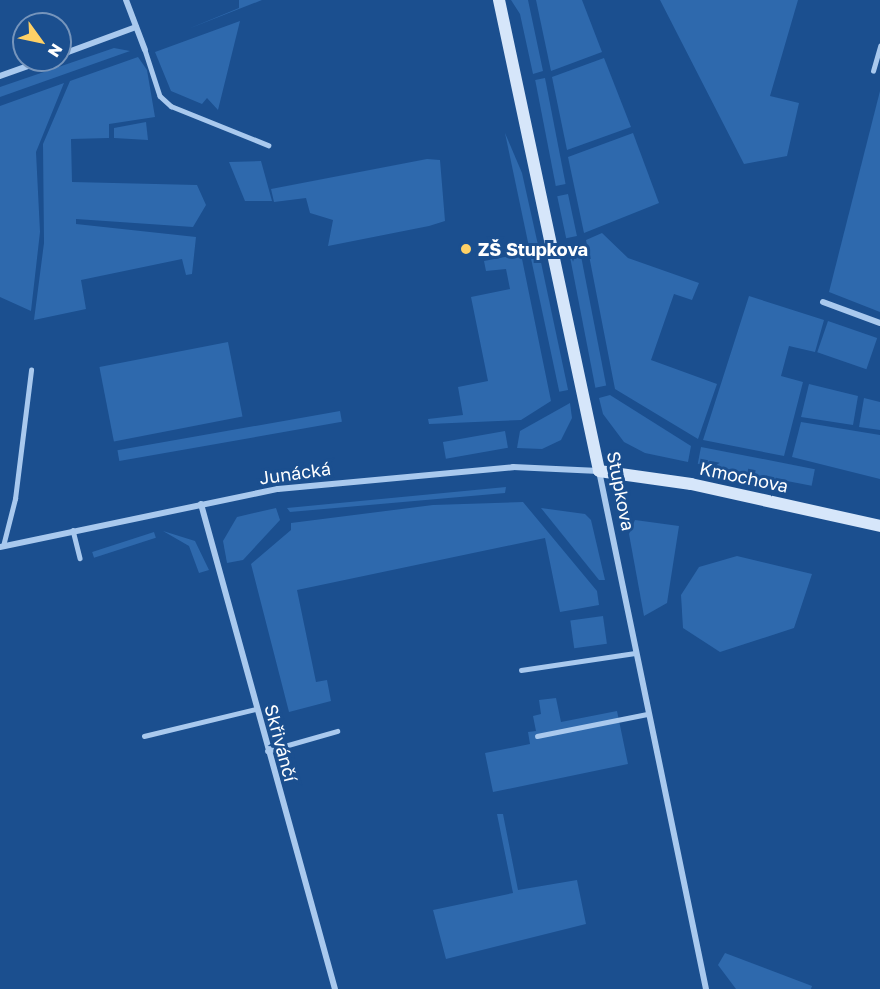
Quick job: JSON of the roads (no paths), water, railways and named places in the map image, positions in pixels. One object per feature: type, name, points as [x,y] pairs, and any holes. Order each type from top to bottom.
[{"type":"street","points":[[126,0],[145,50]]},
{"type":"street","name":"Stupkova","points":[[499,0],[706,989]]},
{"type":"street","points":[[72,50],[136,27]]},
{"type":"street","points":[[822,302],[880,323]]},
{"type":"street","name":"Junácká","points":[[1,547],[73,530],[278,489],[436,472],[599,471]]},
{"type":"street","name":"Kmochova","points":[[599,471],[691,484],[880,526]]},
{"type":"street","name":"Skřivánčí","points":[[201,504],[267,751],[335,989]]},
{"type":"lane","points":[[873,71],[880,46]]},
{"type":"lane","points":[[145,50],[160,96],[171,106],[268,145]]},
{"type":"lane","points":[[1,547],[15,499],[31,370]]},
{"type":"lane","points":[[73,530],[80,558]]},
{"type":"lane","points":[[521,670],[635,652]]},
{"type":"lane","points":[[144,736],[256,709]]},
{"type":"lane","points":[[537,736],[647,714]]},
{"type":"lane","points":[[267,751],[338,731]]},
{"type":"place","name":"ZŠ Stupkova","points":[[466,249]]}]
